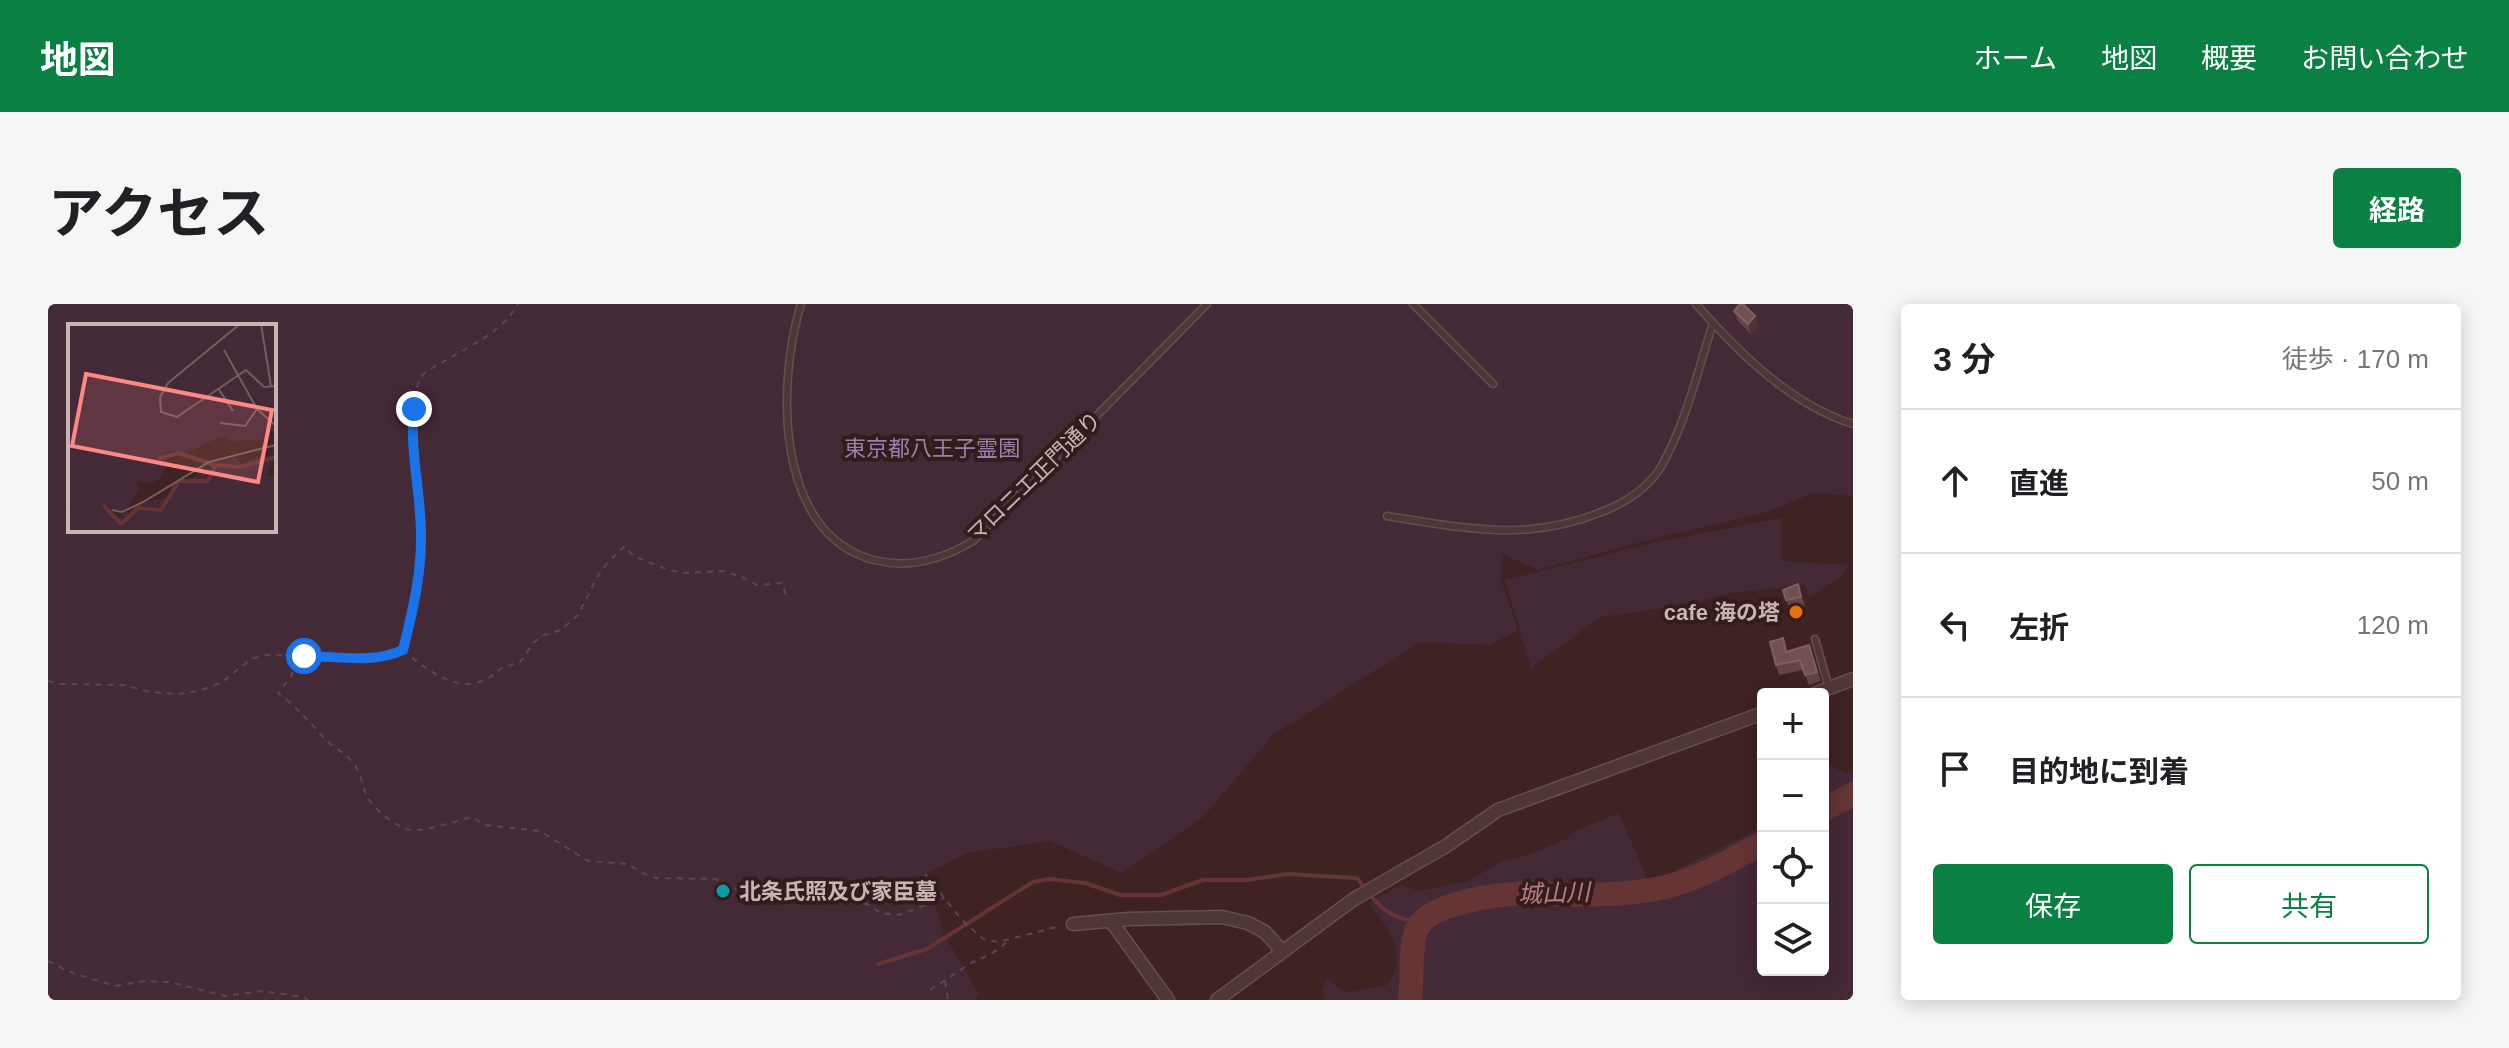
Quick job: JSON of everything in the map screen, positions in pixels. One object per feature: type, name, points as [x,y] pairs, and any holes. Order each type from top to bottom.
[{"type":"street","points":[[1829,688],[1853,679]]},
{"type":"street","points":[[1217,1000],[1354,899],[1446,846],[1498,810],[1757,715]]},
{"type":"street","points":[[1073,924],[1222,917],[1248,923],[1265,932],[1282,951]]},
{"type":"street","points":[[1111,921],[1168,1000]]},
{"type":"lane","name":"マロニエ正門通り","points":[[801,304],[795,324],[787,386],[795,472],[806,505],[821,526],[839,543],[864,557],[885,563],[934,559],[973,541],[1207,304]]},
{"type":"lane","points":[[1413,304],[1493,384]]},
{"type":"lane","points":[[1696,304],[1754,363],[1796,396],[1836,419],[1853,424]]},
{"type":"lane","points":[[1387,516],[1494,532],[1532,531],[1568,524],[1624,503],[1660,469],[1680,425],[1713,323]]},
{"type":"lane","points":[[1815,639],[1829,688]]},
{"type":"path","points":[[403,650],[418,587],[421,540],[412,427],[416,390],[423,374],[498,329],[518,304]]},
{"type":"path","points":[[403,650],[426,670],[459,684],[476,684],[502,666],[519,664],[533,643],[544,635],[561,630],[578,615],[597,577],[625,546],[633,556],[666,569],[683,573],[723,571],[757,585],[782,583],[787,599]]},
{"type":"path","points":[[48,681],[124,685],[151,692],[188,693],[221,683],[251,659],[266,655],[333,656],[355,660],[391,656],[403,650]]},
{"type":"path","points":[[285,654],[296,662],[291,677],[278,693],[308,719],[324,739],[341,749],[357,768],[368,798],[378,809],[388,819],[410,830],[433,829],[445,822],[472,817],[485,825],[540,831],[588,861],[628,864],[656,878],[715,879],[736,889],[768,888],[777,895],[812,896],[867,904],[881,913],[899,915],[944,898]]},
{"type":"path","points":[[925,874],[962,920],[983,939],[998,942],[1046,928],[1073,924]]},
{"type":"path","points":[[930,990],[971,963],[991,954],[1013,937]]},
{"type":"path","points":[[48,961],[70,972],[115,986],[144,981],[170,982],[225,996],[262,991],[308,1000]]},
{"type":"path","points":[[945,980],[948,1000]]},
{"type":"green space","name":"東京都八王子霊園","points":[[48,304],[1853,304],[1853,496],[1813,493],[1767,512],[1538,570],[1503,554],[1501,580],[1518,630],[1490,645],[1420,642],[1273,735],[1204,816],[1122,873],[1050,841],[967,853],[926,874],[944,934],[979,994],[975,1000],[48,1000]]},
{"type":"green space","points":[[1782,518],[1782,561],[1848,565],[1843,575],[1809,597],[1805,585],[1730,593],[1686,605],[1601,617],[1531,668],[1505,580],[1656,542]]},
{"type":"green space","points":[[1829,765],[1847,774],[1853,770],[1853,1000],[1325,1000],[1322,991],[1327,978],[1345,993],[1387,985],[1397,963],[1394,942],[1369,903],[1401,885],[1419,891],[1469,881],[1500,862],[1532,854],[1570,837],[1575,831],[1619,813],[1647,879],[1672,872],[1757,830],[1757,976],[1829,976]]},
{"type":"building","points":[[1740,304],[1755,316],[1748,324],[1734,311]]},
{"type":"building","points":[[1798,584],[1801,597],[1786,600],[1783,590]]},
{"type":"building","points":[[1783,638],[1786,652],[1809,645],[1817,672],[1805,675],[1800,660],[1776,665],[1770,642]]},
{"type":"waterway","name":"城山川","points":[[1829,807],[1853,794]]},
{"type":"waterway","name":"城山川","points":[[1410,1000],[1415,934],[1426,918],[1437,911],[1468,901],[1515,894],[1596,895],[1656,889],[1697,876],[1757,846]]},
{"type":"waterway","points":[[878,964],[927,949],[1033,882],[1048,879],[1085,883],[1120,895],[1161,895],[1203,880],[1246,880],[1287,874],[1355,878],[1391,914],[1421,923]]},
{"type":"place","name":"cafe 海の塔","points":[[1796,612]]},
{"type":"place","name":"北条氏照及び家臣墓","points":[[723,891]]},
{"type":"route","points":[[304,656],[355,660],[391,656],[403,650],[418,587],[421,540],[412,427],[414,409]]}]
